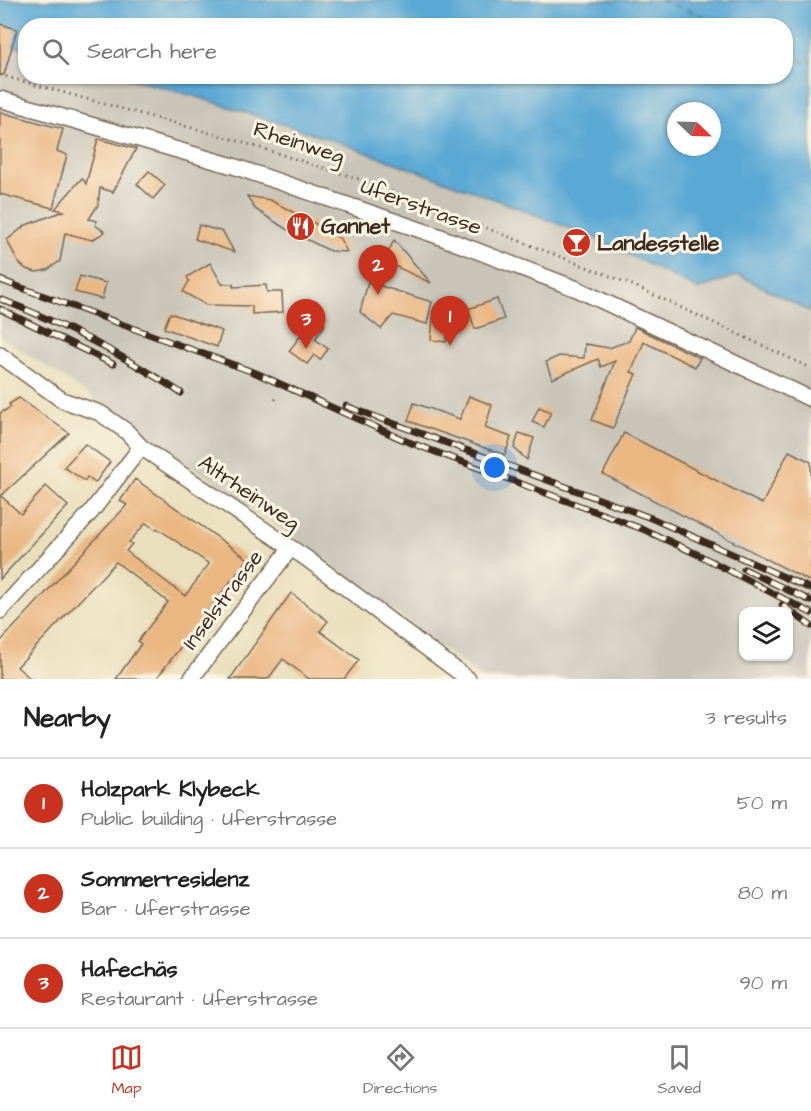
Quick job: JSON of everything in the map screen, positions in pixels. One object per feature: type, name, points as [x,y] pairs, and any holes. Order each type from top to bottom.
[{"type":"street","name":"Uferstrasse","points":[[0,99],[233,166],[438,236],[577,289],[811,399]]},
{"type":"street","name":"Altrheinweg","points":[[2,363],[62,400],[100,413],[126,431],[141,447],[306,558],[468,679]]},
{"type":"street","points":[[0,611],[91,512],[141,447]]},
{"type":"street","name":"Inselstrasse","points":[[191,679],[290,549]]},
{"type":"path","name":"Rheinweg","points":[[0,75],[18,80]]},
{"type":"path","name":"Rheinweg","points":[[33,84],[232,138],[365,182],[628,283],[811,368]]},
{"type":"shaded area","points":[[0,42],[18,47],[18,84],[150,84],[201,98],[447,180],[597,239],[698,289],[739,275],[811,312],[811,679],[483,679],[312,550],[58,374],[0,337]]},
{"type":"water","points":[[0,0],[811,0],[811,312],[739,275],[698,289],[597,239],[503,202],[338,142],[150,84],[793,84],[793,18],[18,18],[18,47],[0,42]]},
{"type":"building","points":[[0,24],[17,29],[4,75],[0,75]]},
{"type":"building","points":[[0,112],[63,129],[57,151],[67,155],[53,208],[0,194]]},
{"type":"building","points":[[98,139],[136,149],[113,192],[100,188],[98,205],[89,219],[97,221],[95,225],[105,232],[92,240],[65,233],[60,261],[47,270],[36,272],[26,269],[18,262],[7,240],[26,225],[64,211],[55,209],[82,178],[86,184]]},
{"type":"building","points":[[149,171],[165,185],[153,199],[137,184]]},
{"type":"building","name":"Gannet","points":[[247,196],[270,200],[329,231],[340,239],[347,252],[330,251],[286,229],[255,209]]},
{"type":"building","points":[[199,225],[223,232],[234,252],[195,239]]},
{"type":"building","points":[[394,240],[412,261],[431,283],[384,261]]},
{"type":"building","points":[[210,263],[222,284],[233,284],[233,287],[266,285],[267,292],[282,292],[283,312],[252,314],[252,306],[206,305],[183,292],[189,281],[187,277]]},
{"type":"building","points":[[80,276],[106,283],[102,299],[75,292]]},
{"type":"building","points":[[368,282],[432,302],[427,324],[393,315],[381,329],[360,312]]},
{"type":"building","points":[[497,299],[504,319],[475,329],[468,309]]},
{"type":"building","points":[[299,305],[325,325],[315,339],[328,349],[320,360],[314,355],[307,364],[289,351],[304,331],[288,318]]},
{"type":"building","points":[[170,313],[222,331],[217,347],[164,328]]},
{"type":"building","points":[[433,318],[449,320],[446,342],[431,340]]},
{"type":"building","points":[[635,327],[700,358],[695,367],[644,342],[631,372],[636,374],[613,428],[592,420],[615,361],[601,367],[598,359],[552,379],[546,362],[559,356],[584,358],[585,344],[609,348],[629,341]]},
{"type":"building","points":[[469,396],[492,405],[485,428],[511,437],[505,455],[408,421],[414,403],[460,419]]},
{"type":"building","points":[[19,398],[69,433],[1,496],[21,514],[46,486],[68,506],[0,579],[0,413],[11,407],[9,404]]},
{"type":"building","points":[[539,407],[551,412],[544,427],[532,422]]},
{"type":"building","points":[[519,433],[534,438],[527,460],[514,448]]},
{"type":"building","points":[[624,433],[762,504],[789,451],[811,462],[811,582],[603,474]]},
{"type":"building","points":[[85,444],[110,462],[95,483],[87,477],[85,481],[64,467]]},
{"type":"building","points":[[135,479],[248,559],[156,679],[116,679],[141,644],[138,641],[168,602],[116,562],[17,667],[31,679],[0,679],[0,642],[127,505],[120,501]],"holes":[[[146,523],[156,530],[157,528],[209,564],[185,596],[126,551],[132,544],[129,542]]]},
{"type":"building","points":[[291,593],[328,621],[320,631],[359,660],[344,679],[309,679],[283,659],[268,679],[230,679]]},
{"type":"ferry route","points":[[659,0],[711,18]]},
{"type":"ferry route","points":[[793,57],[811,66]]},
{"type":"railway","points":[[0,280],[256,373],[406,441],[645,530],[811,613]]},
{"type":"railway","points":[[0,299],[93,341],[181,393]]},
{"type":"railway","points":[[0,309],[113,364]]},
{"type":"railway","points":[[346,406],[651,518],[811,589]]},
{"type":"railway","points":[[744,569],[811,601]]},
{"type":"railway","points":[[782,605],[811,626]]},
{"type":"place","name":"Gannet","points":[[300,226]]},
{"type":"place","name":"Landesstelle","points":[[576,243]]},
{"type":"place","name":"Sommerresidenz","points":[[378,295]]},
{"type":"place","name":"Holzpark Klybeck","points":[[450,346]]},
{"type":"place","name":"Hafechäs","points":[[306,349]]}]
